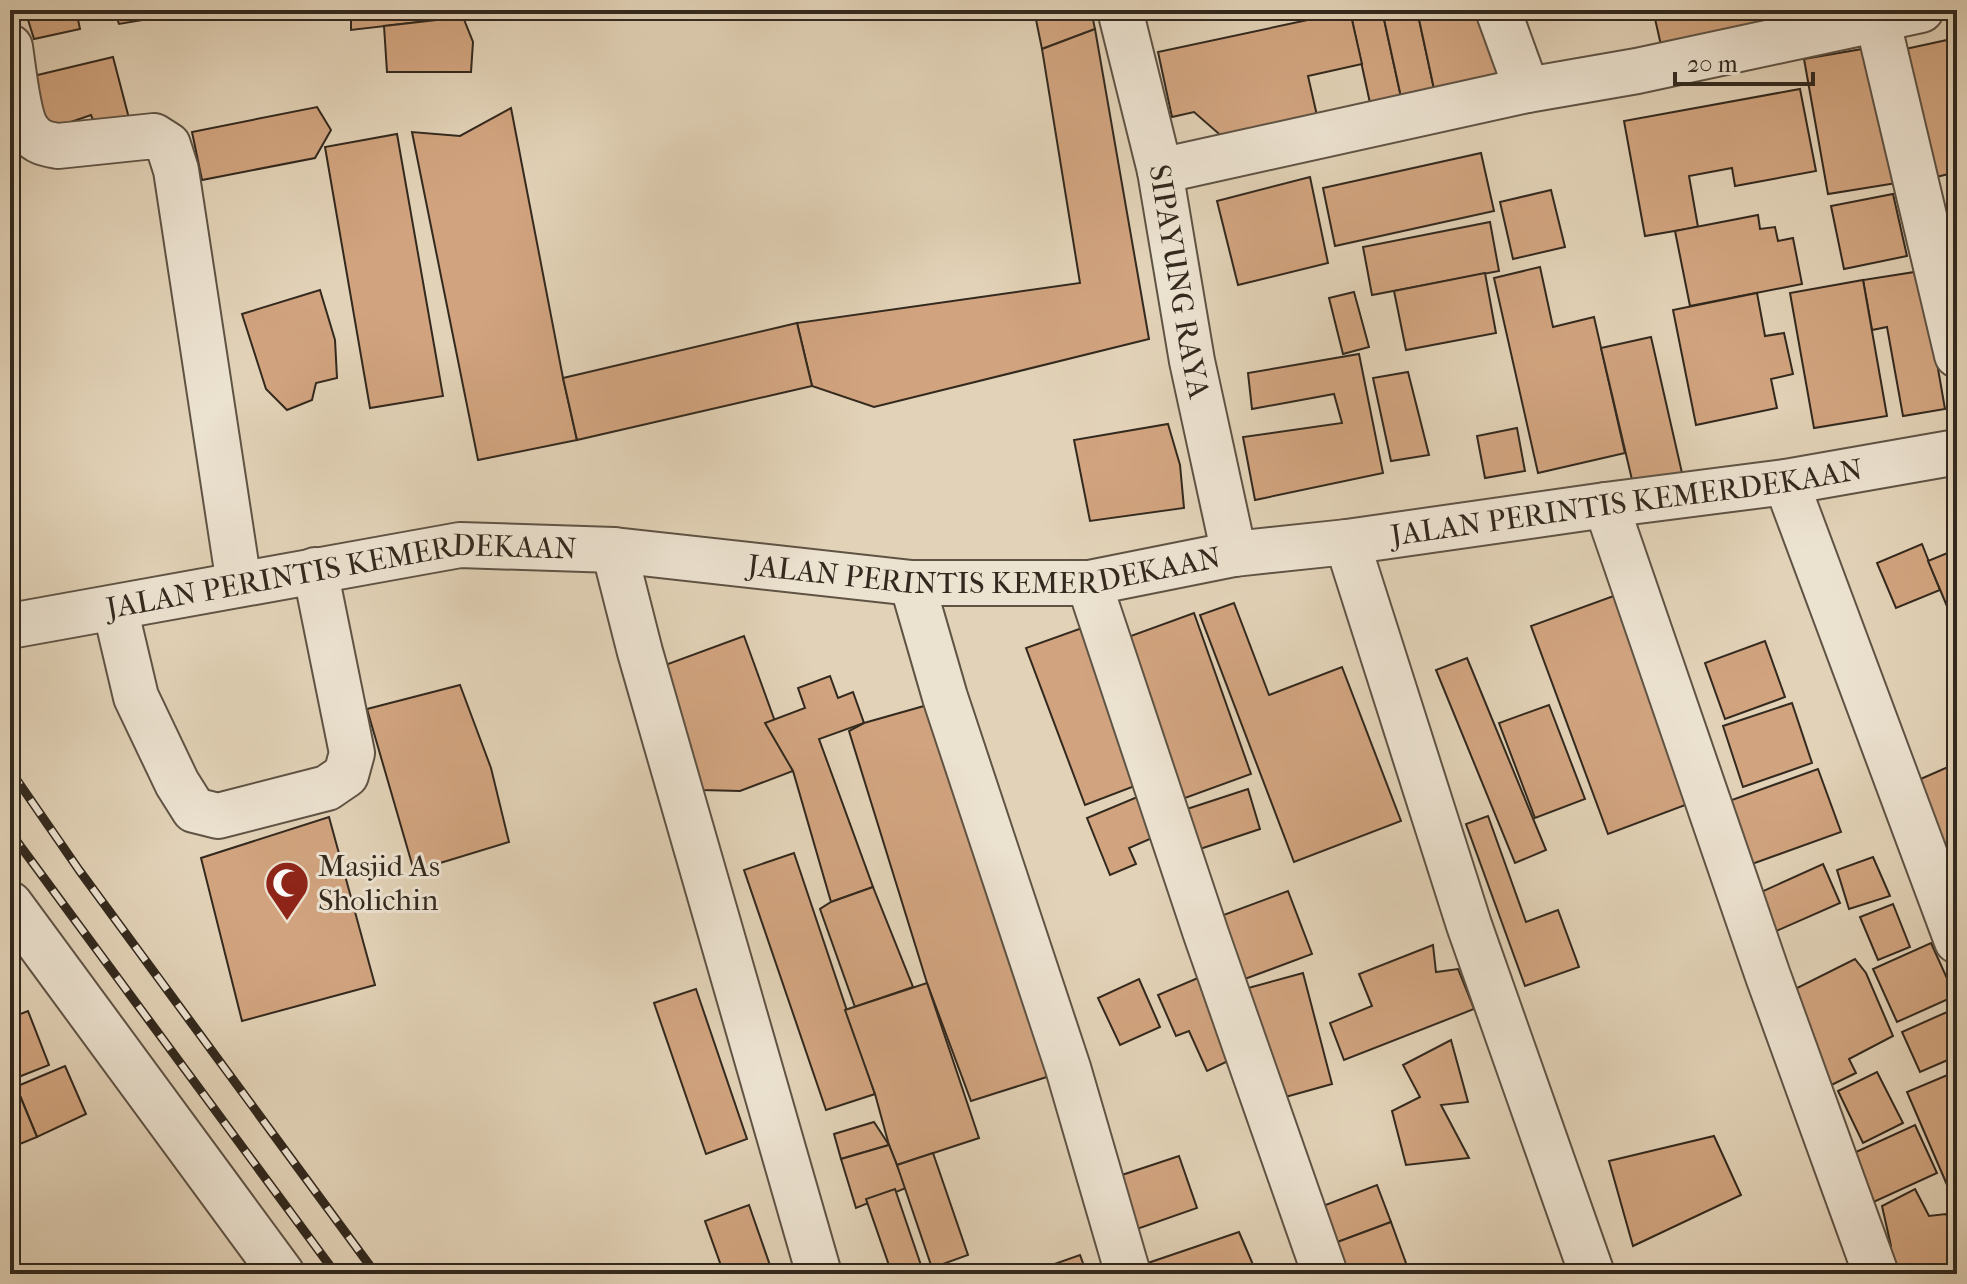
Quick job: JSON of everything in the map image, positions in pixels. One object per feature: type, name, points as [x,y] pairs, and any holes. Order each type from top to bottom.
[{"type":"street","name":"SIPAYUNG RAYA","points":[[1120,10],[1160,171],[1192,361],[1234,554]]},
{"type":"street","points":[[1498,10],[1527,90]]},
{"type":"street","points":[[1160,171],[1527,90],[1637,71],[1817,21],[1877,18],[1921,10]]},
{"type":"street","points":[[1877,18],[1957,355]]},
{"type":"street","points":[[10,47],[27,129],[42,143],[58,146],[154,136],[168,145],[176,170],[239,584]]},
{"type":"street","name":"JALAN PERINTIS KEMERDEKAAN","points":[[10,626],[460,545],[614,550],[912,583],[1089,583],[1234,554],[1347,542],[1786,482],[1957,452]]},
{"type":"street","points":[[1786,482],[1957,941]]},
{"type":"street","points":[[1606,505],[1768,976],[1876,1274]]},
{"type":"street","points":[[1347,542],[1469,925],[1592,1274]]},
{"type":"street","points":[[614,550],[640,652],[819,1274]]},
{"type":"street","points":[[115,608],[136,697],[177,783],[194,810],[218,816],[327,788],[346,775],[352,753],[315,570]]},
{"type":"street","points":[[912,583],[945,697],[1068,1068],[1128,1274]]},
{"type":"street","points":[[1089,583],[1206,934],[1325,1274]]},
{"type":"street","points":[[10,904],[282,1274]]},
{"type":"building","points":[[25,10],[76,10],[80,29],[34,39]]},
{"type":"building","points":[[114,10],[159,10],[161,17],[119,24]]},
{"type":"building","points":[[351,10],[463,10],[463,17],[351,30]]},
{"type":"building","points":[[463,10],[637,10],[463,17]]},
{"type":"building","points":[[1034,10],[1091,10],[1095,29],[1042,49]]},
{"type":"building","points":[[1382,10],[1401,97],[1370,103],[1350,11]]},
{"type":"building","points":[[1382,10],[1417,10],[1434,89],[1401,97]]},
{"type":"building","points":[[1417,10],[1486,10],[1500,75],[1434,89]]},
{"type":"building","points":[[1653,10],[1756,10],[1761,31],[1663,54]]},
{"type":"building","points":[[1350,11],[1362,64],[1308,76],[1318,120],[1226,140],[1194,112],[1172,117],[1158,52]]},
{"type":"building","points":[[463,17],[473,42],[471,72],[387,72],[384,26]]},
{"type":"building","points":[[1095,29],[1149,339],[874,407],[812,386],[797,323],[1080,283],[1042,49]]},
{"type":"building","points":[[1947,40],[1957,85],[1957,172],[1924,180],[1896,51]]},
{"type":"building","points":[[1868,48],[1903,182],[1828,194],[1804,59]]},
{"type":"building","points":[[113,57],[131,126],[98,133],[91,115],[68,123],[41,139],[25,78]]},
{"type":"building","points":[[1800,89],[1816,171],[1735,186],[1732,168],[1689,176],[1698,227],[1645,236],[1624,121]]},
{"type":"building","points":[[317,107],[331,130],[315,158],[202,180],[192,132]]},
{"type":"building","points":[[511,108],[577,440],[478,460],[412,132],[460,136]]},
{"type":"building","points":[[397,134],[443,396],[370,408],[325,147]]},
{"type":"building","points":[[1481,153],[1494,211],[1335,246],[1323,188]]},
{"type":"building","points":[[1310,177],[1328,263],[1238,285],[1217,201]]},
{"type":"building","points":[[1551,190],[1565,247],[1513,259],[1500,202]]},
{"type":"building","points":[[1893,194],[1907,256],[1844,269],[1831,206]]},
{"type":"building","points":[[1758,215],[1760,229],[1775,227],[1778,241],[1793,238],[1802,284],[1690,306],[1675,231]]},
{"type":"building","points":[[1490,222],[1499,271],[1372,295],[1363,247]]},
{"type":"building","points":[[1540,267],[1553,327],[1594,317],[1625,453],[1538,473],[1494,278]]},
{"type":"building","points":[[1921,271],[1945,409],[1903,416],[1887,327],[1872,330],[1863,280]]},
{"type":"building","points":[[1485,273],[1496,333],[1406,350],[1394,291]]},
{"type":"building","points":[[1863,280],[1887,416],[1814,428],[1790,293]]},
{"type":"building","points":[[320,290],[335,340],[337,378],[316,383],[312,400],[287,410],[266,389],[242,314]]},
{"type":"building","points":[[1354,292],[1369,347],[1343,354],[1329,298]]},
{"type":"building","points":[[1757,293],[1765,336],[1784,333],[1793,374],[1771,379],[1777,408],[1696,425],[1673,310]]},
{"type":"building","points":[[797,323],[812,386],[577,440],[563,378]]},
{"type":"building","points":[[1651,337],[1682,473],[1633,484],[1601,348]]},
{"type":"building","points":[[1359,354],[1383,473],[1255,500],[1243,437],[1342,423],[1334,394],[1252,409],[1248,373]]},
{"type":"building","points":[[1408,372],[1429,455],[1391,461],[1373,378]]},
{"type":"building","points":[[1168,424],[1180,465],[1184,508],[1090,521],[1074,440]]},
{"type":"building","points":[[1517,428],[1525,471],[1485,478],[1477,436]]},
{"type":"building","points":[[1922,544],[1940,590],[1896,608],[1877,563]]},
{"type":"building","points":[[1957,549],[1957,630],[1928,561]]},
{"type":"building","points":[[1619,594],[1696,801],[1608,834],[1531,626]]},
{"type":"building","points":[[1234,603],[1269,695],[1342,667],[1401,821],[1294,862],[1200,615]]},
{"type":"building","points":[[1194,613],[1251,774],[1174,802],[1117,641]]},
{"type":"building","points":[[1082,628],[1140,784],[1085,805],[1026,648]]},
{"type":"building","points":[[744,636],[793,771],[740,791],[702,790],[657,668]]},
{"type":"building","points":[[1765,641],[1785,697],[1725,719],[1705,663]]},
{"type":"building","points":[[1467,658],[1546,850],[1515,863],[1436,670]]},
{"type":"building","points":[[830,676],[838,698],[853,692],[864,723],[819,739],[873,887],[831,902],[793,771],[765,723],[805,708],[798,688]]},
{"type":"building","points":[[460,685],[491,768],[509,842],[414,871],[367,709]]},
{"type":"building","points":[[1792,703],[1812,763],[1743,787],[1723,726]]},
{"type":"building","points":[[931,704],[1053,1075],[971,1101],[927,983],[849,731],[864,723]]},
{"type":"building","points":[[1549,705],[1585,799],[1535,818],[1499,723]]},
{"type":"building","points":[[1957,763],[1957,870],[1916,781]]},
{"type":"building","points":[[1818,769],[1841,832],[1752,864],[1729,801]]},
{"type":"building","points":[[1248,789],[1260,829],[1194,851],[1181,811]]},
{"type":"building","points":[[1142,795],[1159,835],[1129,848],[1136,864],[1110,875],[1087,818]]},
{"type":"building","points":[[1488,816],[1526,922],[1558,910],[1579,967],[1525,986],[1466,824]]},
{"type":"building","name":"Masjid As Sholichin","points":[[329,817],[375,985],[242,1021],[201,858]]},
{"type":"building","points":[[794,853],[875,1094],[826,1110],[744,870]]},
{"type":"building","points":[[1873,857],[1890,896],[1849,909],[1837,870]]},
{"type":"building","points":[[1823,864],[1840,903],[1765,936],[1748,898]]},
{"type":"building","points":[[873,887],[913,987],[855,1007],[820,909]]},
{"type":"building","points":[[1288,891],[1312,954],[1234,983],[1210,920]]},
{"type":"building","points":[[1893,904],[1910,947],[1878,960],[1860,917]]},
{"type":"building","points":[[1931,943],[1955,996],[1897,1022],[1873,969]]},
{"type":"building","points":[[1433,945],[1436,972],[1458,969],[1474,1009],[1344,1060],[1330,1023],[1372,1006],[1359,974]]},
{"type":"building","points":[[1855,959],[1866,973],[1893,1036],[1849,1059],[1856,1073],[1817,1092],[1787,993]]},
{"type":"building","points":[[1303,973],[1332,1084],[1271,1101],[1241,990]]},
{"type":"building","points":[[1207,974],[1243,1054],[1207,1071],[1189,1031],[1176,1036],[1158,995]]},
{"type":"building","points":[[1139,979],[1160,1027],[1120,1045],[1098,998]]},
{"type":"building","points":[[927,983],[979,1138],[897,1165],[845,1010]]},
{"type":"building","points":[[696,989],[747,1139],[706,1154],[654,1003]]},
{"type":"building","points":[[28,1011],[49,1065],[11,1080],[10,1018]]},
{"type":"building","points":[[1947,1012],[1957,1034],[1957,1056],[1920,1072],[1902,1032]]},
{"type":"building","points":[[1451,1040],[1468,1102],[1441,1105],[1469,1158],[1406,1165],[1392,1111],[1420,1097],[1403,1065]]},
{"type":"building","points":[[65,1066],[86,1114],[37,1137],[18,1091],[13,1088]]},
{"type":"building","points":[[1957,1071],[1957,1208],[1907,1092]]},
{"type":"building","points":[[1877,1072],[1903,1123],[1863,1143],[1838,1091]]},
{"type":"building","points":[[18,1091],[37,1137],[10,1148],[10,1095]]},
{"type":"building","points":[[874,1122],[889,1145],[841,1159],[834,1134]]},
{"type":"building","points":[[1915,1125],[1937,1173],[1867,1205],[1845,1157]]},
{"type":"building","points":[[1714,1136],[1741,1195],[1633,1246],[1609,1161]]},
{"type":"building","points":[[889,1145],[906,1188],[856,1208],[841,1159]]},
{"type":"building","points":[[933,1153],[968,1255],[932,1268],[897,1165]]},
{"type":"building","points":[[1179,1156],[1197,1208],[1137,1229],[1119,1176]]},
{"type":"building","points":[[1377,1185],[1391,1222],[1324,1247],[1310,1211]]},
{"type":"building","points":[[895,1189],[924,1274],[892,1274],[866,1199]]},
{"type":"building","points":[[1915,1189],[1929,1216],[1946,1214],[1957,1240],[1957,1274],[1885,1274],[1878,1257],[1891,1246],[1882,1206]]},
{"type":"building","points":[[749,1205],[773,1274],[724,1274],[705,1221]]},
{"type":"building","points":[[1391,1222],[1410,1274],[1334,1274],[1324,1247]]},
{"type":"building","points":[[1239,1232],[1257,1274],[1145,1274],[1142,1265]]},
{"type":"building","points":[[1080,1255],[1087,1274],[1026,1274]]},
{"type":"railway","points":[[10,770],[79,870],[376,1274]]},
{"type":"railway","points":[[10,832],[336,1274]]},
{"type":"place","name":"Masjid As Sholichin","points":[[287,922]]}]
